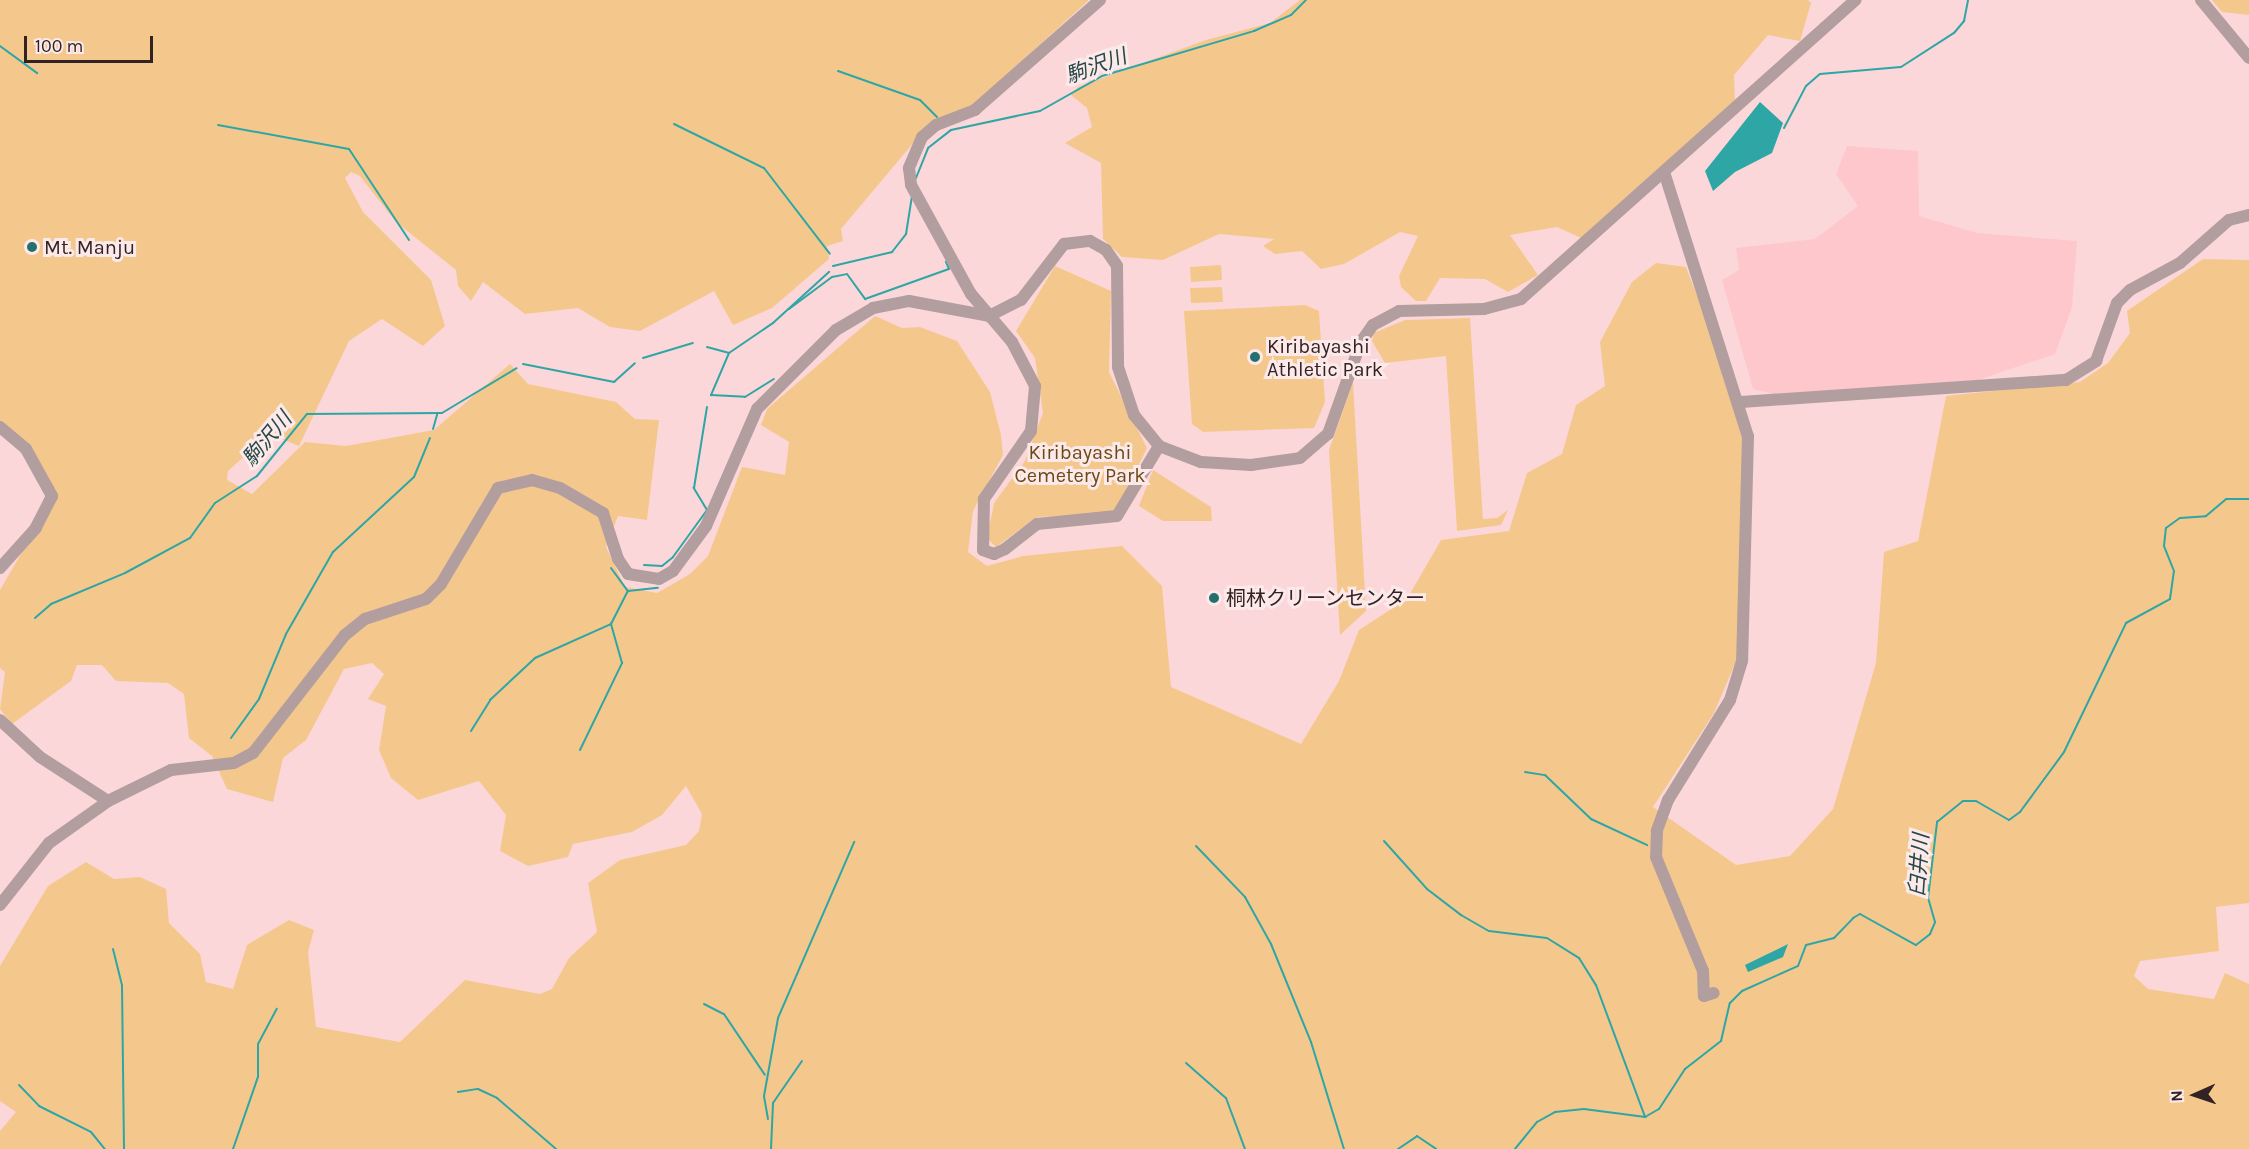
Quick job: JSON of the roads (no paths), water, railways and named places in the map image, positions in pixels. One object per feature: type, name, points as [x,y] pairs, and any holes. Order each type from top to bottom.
[{"type":"street","points":[[1100,0],[975,110],[936,125],[914,152],[911,184],[971,294],[1027,364],[1036,404],[1026,439],[984,499],[983,550],[994,554],[1005,549],[1037,524],[1118,516],[1159,446]]},
{"type":"street","points":[[0,905],[49,843],[108,801],[171,770],[234,763],[253,753],[345,635],[365,619],[426,598],[441,584],[498,488],[532,480],[590,503],[603,513],[618,559],[628,574],[659,579],[693,550],[757,409],[852,316],[909,301],[989,316],[1021,300],[1064,244],[1080,239],[1106,250],[1120,278],[1117,346],[1125,393],[1159,446],[1192,460],[1220,463],[1275,463],[1309,453],[1328,434],[1361,342],[1373,325],[1399,311],[1484,309],[1521,299],[1665,175],[1856,0]]},
{"type":"street","points":[[2200,0],[2249,58]]},
{"type":"street","points":[[1665,175],[1741,402],[1748,436],[1749,507],[1742,661],[1731,700],[1668,800],[1657,831],[1656,857],[1702,971],[1704,996],[1714,993]]},
{"type":"street","points":[[1741,402],[2066,380],[2096,361],[2117,303],[2130,290],[2180,262],[2229,220],[2249,215]]},
{"type":"street","points":[[0,427],[26,448],[52,496],[36,528],[0,568]]},
{"type":"street","points":[[0,720],[40,757],[108,801]]},
{"type":"water","points":[[1760,102],[1783,123],[1772,153],[1735,172],[1713,191],[1705,171]]},
{"type":"water","points":[[1788,944],[1783,957],[1748,972],[1745,965]]},
{"type":"waterway","name":"駒沢川","points":[[916,178],[928,148],[951,130],[1040,111],[1102,76],[1254,31],[1291,15],[1306,0]]},
{"type":"waterway","points":[[1784,128],[1806,86],[1820,74],[1901,67],[1954,33],[1964,21],[1968,0]]},
{"type":"waterway","points":[[0,46],[37,73]]},
{"type":"waterway","points":[[838,71],[920,100],[937,117]]},
{"type":"waterway","points":[[674,124],[764,168],[830,254]]},
{"type":"waterway","points":[[218,125],[349,149],[409,240]]},
{"type":"waterway","name":"駒沢川","points":[[833,266],[892,252],[906,234],[912,197]]},
{"type":"waterway","points":[[789,309],[832,277],[847,274],[865,299],[949,269],[946,262]]},
{"type":"waterway","name":"駒沢川","points":[[707,347],[729,353],[773,323],[829,272]]},
{"type":"waterway","name":"駒沢川","points":[[643,358],[693,343]]},
{"type":"waterway","points":[[729,353],[711,395],[745,397],[774,379]]},
{"type":"waterway","name":"駒沢川","points":[[523,364],[614,382],[635,363]]},
{"type":"waterway","name":"駒沢川","points":[[35,618],[51,604],[125,573],[190,538],[215,503],[257,476],[307,414],[442,413],[517,368]]},
{"type":"waterway","points":[[644,565],[662,566],[673,557],[707,510],[694,488],[707,407]]},
{"type":"waterway","points":[[433,429],[437,415]]},
{"type":"waterway","points":[[231,738],[259,699],[286,634],[333,552],[414,477],[430,438]]},
{"type":"waterway","name":"臼井川","points":[[1515,1149],[1537,1122],[1555,1112],[1584,1109],[1645,1117],[1659,1109],[1685,1069],[1721,1041],[1730,1003],[1742,991],[1798,966],[1806,945],[1834,938],[1853,918],[1860,914],[1916,945],[1930,934],[1935,922],[1928,898],[1937,822],[1963,801],[1976,801],[2009,820],[2020,812],[2064,752],[2126,623],[2170,599],[2174,571],[2164,546],[2166,528],[2180,518],[2206,516],[2226,499],[2249,499]]},
{"type":"waterway","points":[[611,568],[628,591],[658,588]]},
{"type":"waterway","points":[[471,731],[490,700],[535,658],[611,624],[628,591]]},
{"type":"waterway","points":[[580,750],[622,663],[611,624]]},
{"type":"waterway","points":[[1525,772],[1545,775],[1591,819],[1647,845]]},
{"type":"waterway","points":[[1384,841],[1427,889],[1461,915],[1489,931],[1547,938],[1579,958],[1596,985],[1645,1117]]},
{"type":"waterway","points":[[768,1119],[764,1096],[778,1018],[854,842]]},
{"type":"waterway","points":[[1196,846],[1245,897],[1271,944],[1311,1042],[1344,1149]]},
{"type":"waterway","points":[[113,949],[122,985],[124,1149]]},
{"type":"waterway","points":[[704,1004],[724,1014],[765,1075]]},
{"type":"waterway","points":[[233,1149],[258,1077],[258,1044],[277,1009]]},
{"type":"waterway","points":[[771,1149],[773,1103],[802,1061]]},
{"type":"waterway","points":[[1186,1063],[1226,1098],[1245,1149]]},
{"type":"waterway","points":[[19,1085],[39,1106],[91,1132],[105,1149]]},
{"type":"waterway","points":[[458,1092],[478,1089],[497,1098],[556,1149]]},
{"type":"waterway","name":"臼井川","points":[[1398,1149],[1417,1136],[1436,1149]]},
{"type":"place","name":"Mt. Manju","points":[[32,247]]},
{"type":"place","name":"Kiribayashi Athletic Park","points":[[1255,357]]},
{"type":"place","name":"桐林クリーンセンター","points":[[1214,598]]},
{"type":"park label","name":"Kiribayashi Cemetery Park","points":[[1080,464]]}]
